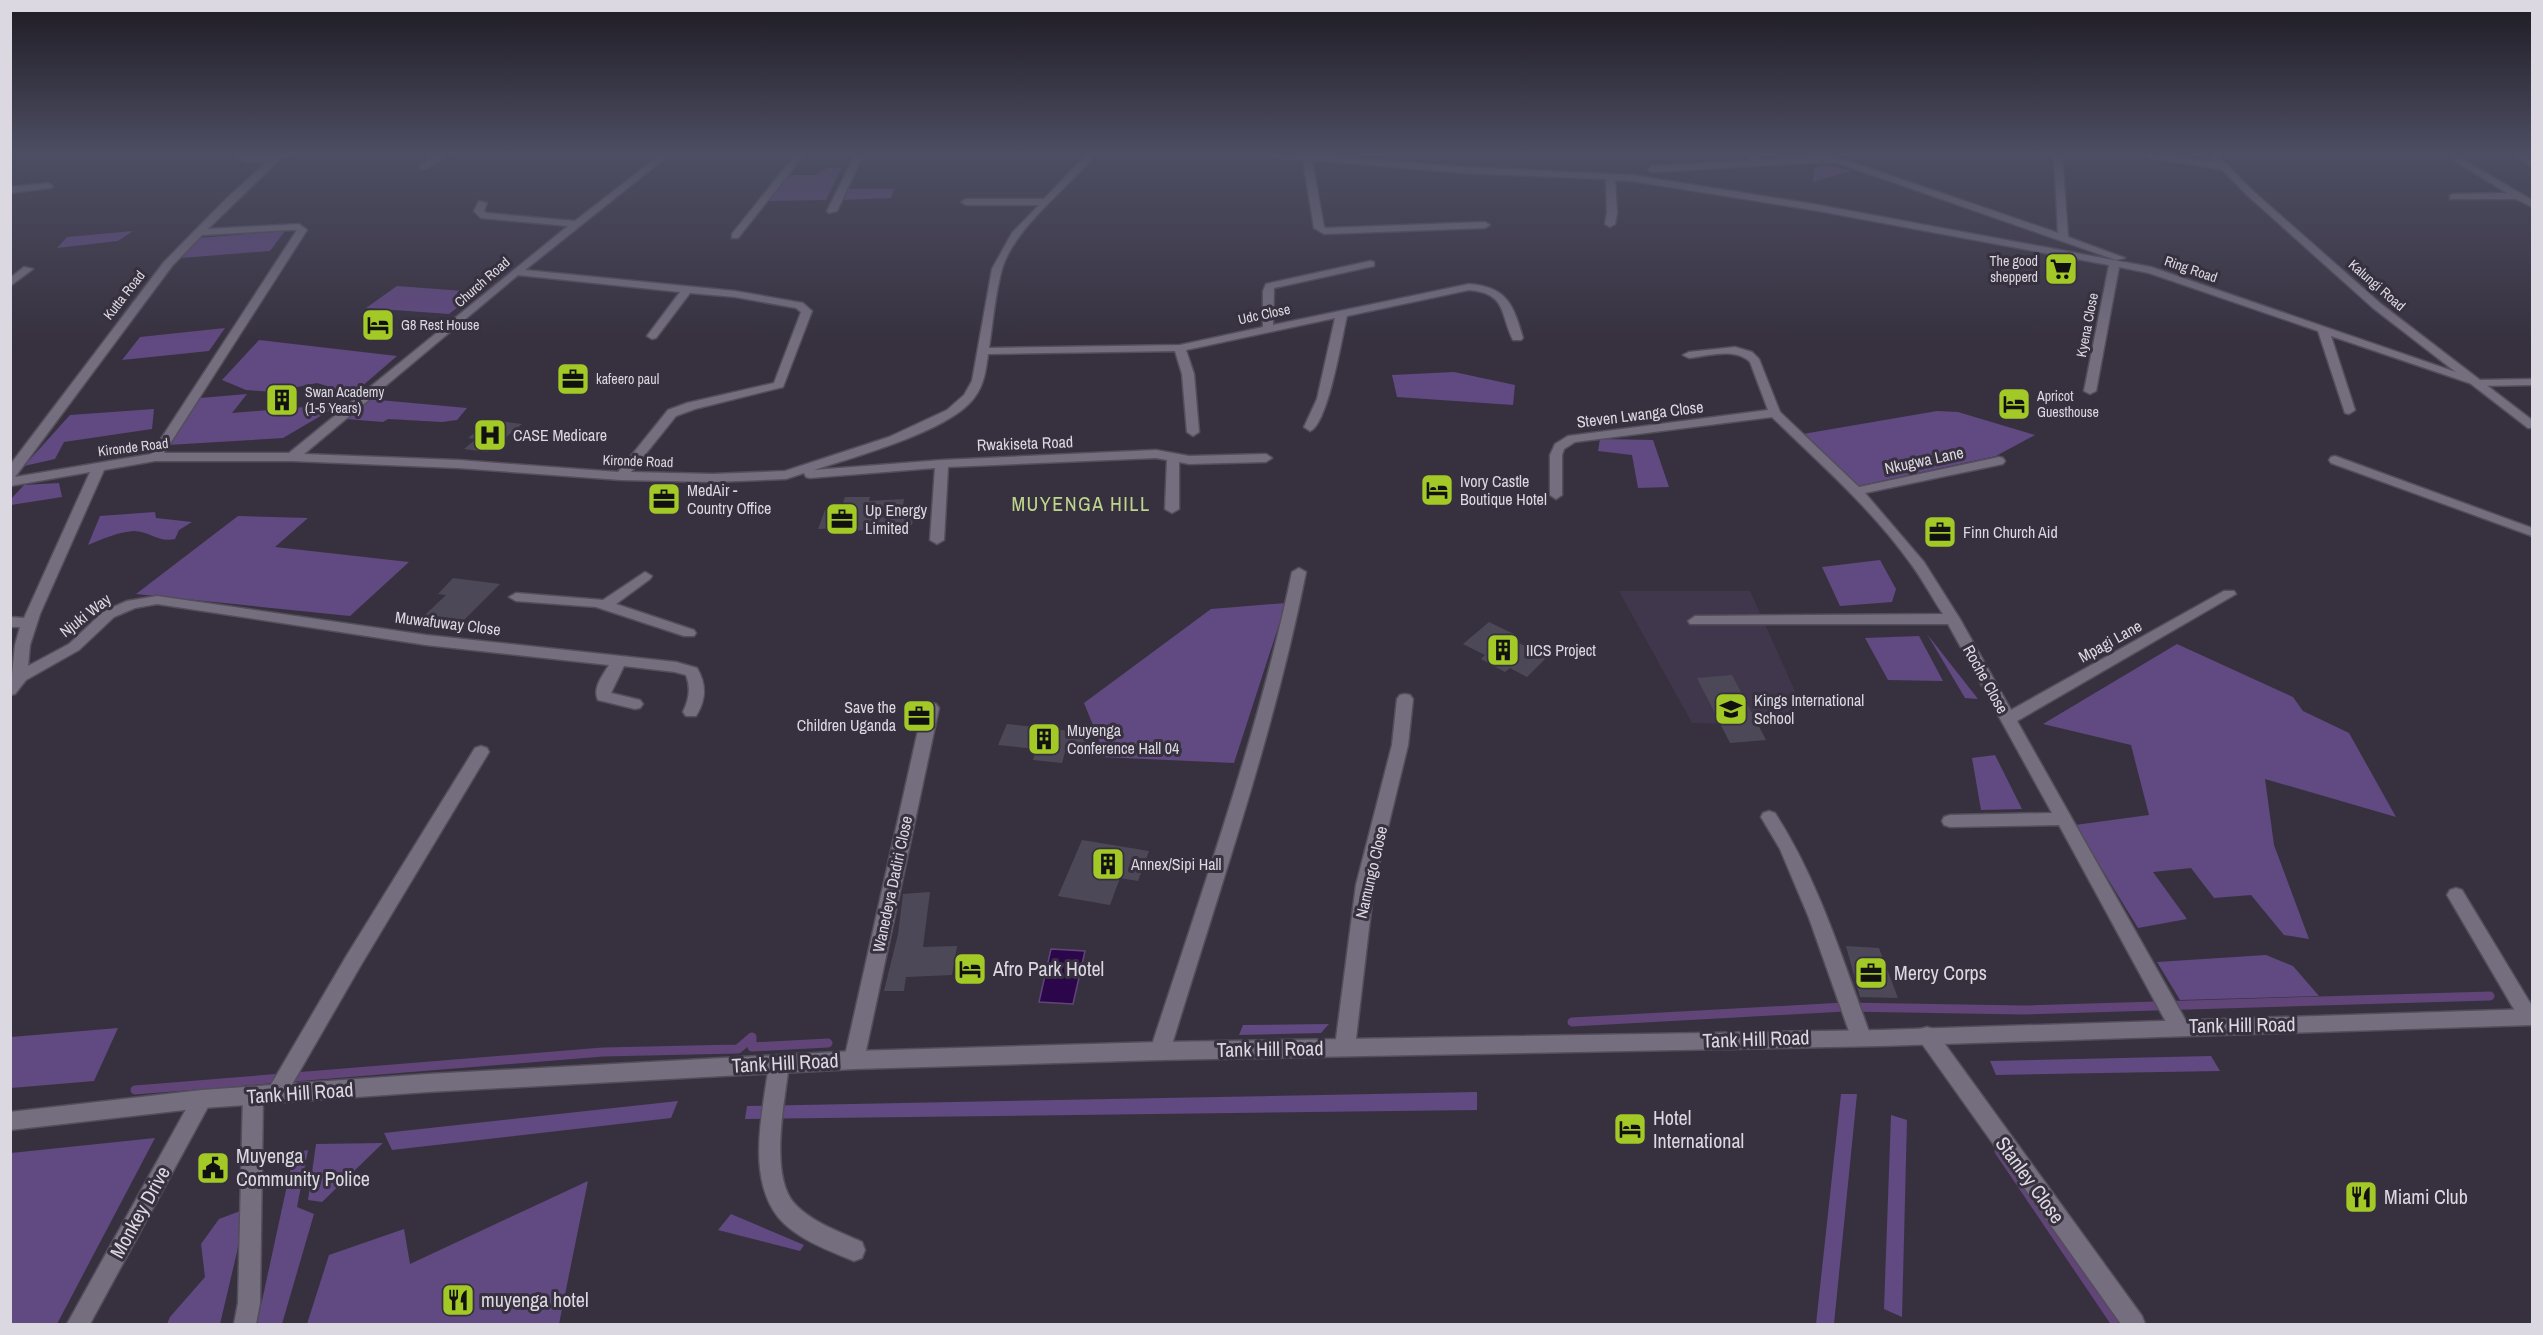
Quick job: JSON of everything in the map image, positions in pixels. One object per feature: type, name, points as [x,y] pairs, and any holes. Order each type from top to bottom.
[{"type":"street","name":"Kutta Road","points":[[10,475],[143,294],[198,232],[214,217]]},
{"type":"street","points":[[499,217],[576,224]]},
{"type":"street","name":"Church Road","points":[[292,457],[585,217]]},
{"type":"street","points":[[735,236],[750,217]]},
{"type":"street","name":"Kironde Road","points":[[10,482],[155,457],[292,457],[458,464],[621,476],[713,478],[786,475],[893,440],[951,413],[969,397],[978,381],[997,269],[1009,243],[1033,217]]},
{"type":"street","points":[[1317,217],[1319,228],[1324,231],[1485,225]]},
{"type":"street","points":[[1611,217],[1611,224]]},
{"type":"street","name":"Ring Road","points":[[1869,217],[2151,270],[2478,383]]},
{"type":"street","points":[[1998,217],[2063,237],[2151,270]]},
{"type":"street","points":[[2062,217],[2063,237]]},
{"type":"street","name":"Kalungi Road","points":[[2277,217],[2384,312],[2532,425]]},
{"type":"street","points":[[155,457],[302,230],[299,227],[291,227],[198,232]]},
{"type":"street","points":[[1268,328],[1270,286],[1370,264]]},
{"type":"street","name":"Kyena Close","points":[[2090,391],[2114,264]]},
{"type":"street","points":[[10,284],[28,269]]},
{"type":"street","points":[[516,272],[735,294],[799,305],[806,309],[807,314],[779,385],[772,389],[692,406],[672,413],[621,476]]},
{"type":"street","name":"Udc Close","points":[[982,351],[1180,348],[1451,289],[1480,287],[1489,288],[1501,297],[1509,310],[1518,338]]},
{"type":"street","points":[[652,336],[687,290]]},
{"type":"street","points":[[1310,427],[1323,399],[1342,313]]},
{"type":"street","points":[[2323,329],[2349,410]]},
{"type":"street","points":[[1180,348],[1188,374],[1193,432]]},
{"type":"street","name":"Roche Close","points":[[1689,356],[1735,350],[1748,354],[1755,361],[1775,413],[1856,491],[1917,562],[1953,620],[2179,1027]]},
{"type":"street","points":[[2478,383],[2532,382]]},
{"type":"street","name":"Steven Lwanga Close","points":[[1556,495],[1558,447],[1572,439],[1775,413]]},
{"type":"street","name":"Rwakiseta Road","points":[[786,475],[942,464],[1156,454],[1189,460],[1266,458]]},
{"type":"street","points":[[1172,508],[1173,457]]},
{"type":"street","points":[[2335,460],[2532,532]]},
{"type":"street","name":"Nkugwa Lane","points":[[1856,491],[1999,461]]},
{"type":"street","points":[[938,540],[942,464]]},
{"type":"street","points":[[21,676],[20,664],[29,623],[62,555],[99,466]]},
{"type":"street","points":[[1160,1051],[1239,802],[1287,631],[1299,572]]},
{"type":"street","points":[[605,605],[645,576]]},
{"type":"street","name":"Mpagi Lane","points":[[2008,719],[2229,594]]},
{"type":"street","points":[[516,597],[605,605],[690,633]]},
{"type":"street","name":"Muwafuway Close","points":[[157,600],[426,640],[676,667],[692,672],[699,684],[691,712]]},
{"type":"street","name":"Njuki Way","points":[[10,690],[21,676],[75,647],[109,614],[132,604],[157,600]]},
{"type":"street","points":[[1695,621],[1953,620]]},
{"type":"street","points":[[10,622],[29,623]]},
{"type":"street","points":[[620,661],[603,690],[603,696],[635,704]]},
{"type":"street","name":"Namungo Close","points":[[1345,1047],[1365,885],[1400,745],[1405,699]]},
{"type":"street","name":"Wanedeya Dadiri Close","points":[[854,1060],[931,708]]},
{"type":"street","points":[[276,1094],[354,960],[481,752]]},
{"type":"street","points":[[1769,817],[1788,847],[1818,918],[1862,1037]]},
{"type":"street","points":[[1950,821],[2065,819]]},
{"type":"street","points":[[2456,895],[2531,1017]]},
{"type":"street","name":"Tank Hill Road","points":[[10,1121],[202,1099],[854,1060],[1160,1051],[1862,1037],[2531,1017]]},
{"type":"street","name":"Stanley Close","points":[[1927,1035],[2134,1324]]},
{"type":"street","points":[[779,1064],[770,1164],[775,1192],[785,1210],[801,1223],[854,1250]]},
{"type":"street","points":[[245,1324],[249,1303],[253,1096]]},
{"type":"street","name":"Monkey Drive","points":[[78,1324],[202,1099]]},
{"type":"shaded area","points":[[133,231],[118,241],[57,248],[67,237]]},
{"type":"shaded area","points":[[285,231],[270,251],[181,258],[198,238]]},
{"type":"shaded area","points":[[397,286],[477,292],[449,314],[366,308]]},
{"type":"shaded area","points":[[225,328],[209,351],[122,360],[140,337]]},
{"type":"shaded area","points":[[259,340],[397,356],[346,400],[330,399],[340,390],[317,383],[273,392],[246,390],[222,380]]},
{"type":"shaded area","points":[[1454,372],[1515,385],[1513,405],[1397,397],[1392,375]]},
{"type":"shaded area","points":[[247,394],[232,413],[341,404],[283,438],[168,445],[200,398]]},
{"type":"shaded area","points":[[368,399],[467,408],[457,420],[442,422],[388,419],[383,422],[346,419]]},
{"type":"shaded area","points":[[154,409],[152,429],[64,442],[55,459],[24,466],[70,415]]},
{"type":"shaded area","points":[[1937,411],[1958,412],[2035,435],[1996,456],[1858,486],[1803,434]]},
{"type":"shaded area","points":[[1600,439],[1653,440],[1669,487],[1638,488],[1632,455],[1598,451]]},
{"type":"shaded area","points":[[59,483],[62,497],[11,505],[11,499],[24,485]]},
{"type":"shaded area","points":[[155,512],[156,518],[192,522],[179,530],[175,539],[169,540],[134,531],[116,534],[88,545],[100,516]]},
{"type":"shaded area","points":[[238,516],[308,518],[275,547],[409,562],[350,616],[136,594]]},
{"type":"shaded area","points":[[1880,560],[1896,589],[1892,602],[1840,606],[1822,567]]},
{"type":"shaded area","points":[[1619,591],[1750,591],[1799,700],[1792,725],[1692,723]]},
{"type":"shaded area","points":[[1286,603],[1234,763],[1102,757],[1099,740],[1084,703],[1211,609]]},
{"type":"shaded area","points":[[1927,634],[1978,699],[1965,698]]},
{"type":"shaded area","points":[[1919,636],[1943,681],[1888,680],[1865,638]]},
{"type":"shaded area","points":[[2177,644],[2293,697],[2303,711],[2349,733],[2396,817],[2265,779],[2274,845],[2309,939],[2284,935],[2251,895],[2214,898],[2191,868],[2153,872],[2187,919],[2138,928],[2075,825],[2149,815],[2131,745],[2043,724]]},
{"type":"shaded area","points":[[1995,755],[2022,809],[1981,810],[1972,758]]},
{"type":"shaded area","points":[[1051,949],[1085,951],[1073,1004],[1039,1002]]},
{"type":"shaded area","points":[[2266,955],[2293,966],[2319,996],[2180,1000],[2157,962]]},
{"type":"shaded area","points":[[1329,1024],[1321,1033],[1239,1035],[1243,1025]]},
{"type":"shaded area","points":[[118,1028],[94,1081],[11,1088],[11,1037]]},
{"type":"shaded area","points":[[2211,1056],[2220,1071],[1996,1075],[1990,1061]]},
{"type":"shaded area","points":[[1477,1092],[1477,1110],[745,1119],[747,1106]]},
{"type":"shaded area","points":[[1841,1094],[1857,1094],[1834,1324],[1816,1324]]},
{"type":"shaded area","points":[[678,1101],[671,1118],[392,1150],[384,1133]]},
{"type":"shaded area","points":[[1891,1115],[1907,1120],[1902,1317],[1884,1309]]},
{"type":"shaded area","points":[[155,1138],[57,1324],[11,1324],[11,1153]]},
{"type":"shaded area","points":[[383,1143],[322,1202],[308,1200],[316,1144]]},
{"type":"shaded area","points":[[308,1150],[297,1207],[314,1214],[282,1324],[257,1324],[294,1153]]},
{"type":"shaded area","points":[[588,1181],[559,1324],[307,1324],[329,1255],[404,1229],[410,1264]]},
{"type":"shaded area","points":[[243,1210],[237,1252],[220,1324],[167,1324],[170,1317],[205,1277],[201,1244],[219,1219]]},
{"type":"shaded area","points":[[731,1214],[804,1245],[800,1251],[718,1230]]},
{"type":"building","name":"CASE Medicare","points":[[491,420],[522,424],[488,452],[464,449],[476,439],[468,438]]},
{"type":"building","points":[[845,497],[870,497],[869,501],[904,499],[903,506],[916,506],[912,525],[894,526],[894,529],[843,531],[844,528],[818,529],[825,510],[840,510]]},
{"type":"building","points":[[453,578],[500,584],[464,620],[425,615],[446,595],[438,594]]},
{"type":"building","name":"IICS Project","points":[[1489,622],[1514,634],[1509,638],[1547,657],[1527,677],[1510,668],[1505,672],[1481,659],[1485,655],[1463,644]]},
{"type":"building","name":"Kings International School","points":[[1732,675],[1766,740],[1730,743],[1697,678]]},
{"type":"building","name":"Muyenga Conference Hall 04","points":[[1007,724],[1090,733],[1083,754],[1065,752],[1062,763],[1033,760],[1036,749],[998,745]]},
{"type":"building","name":"Annex/Sipi Hall","points":[[1082,840],[1149,851],[1138,881],[1120,878],[1110,905],[1058,896]]},
{"type":"building","points":[[930,892],[923,947],[957,946],[952,975],[906,977],[904,991],[884,991],[898,934],[903,894]]},
{"type":"building","name":"Mercy Corps","points":[[1846,946],[1879,948],[1898,998],[1860,997]]},
{"type":"waterway","points":[[1572,1022],[1844,1007],[2023,1010],[2490,996]]},
{"type":"waterway","points":[[135,1090],[603,1052],[738,1049],[752,1037],[752,1047],[828,1043]]},
{"type":"waterway","points":[[1999,1151],[2116,1324]]},
{"type":"place","name":"The good shepperd","points":[[2061,269]]},
{"type":"place","name":"G8 Rest House","points":[[378,325]]},
{"type":"place","name":"kafeero paul","points":[[573,379]]},
{"type":"place","name":"Swan Academy (1-5 Years)","points":[[282,400]]},
{"type":"place","name":"Apricot Guesthouse","points":[[2014,404]]},
{"type":"place","name":"CASE Medicare","points":[[490,435]]},
{"type":"place","name":"Ivory Castle Boutique Hotel","points":[[1437,490]]},
{"type":"place","name":"MedAir - Country Office","points":[[664,499]]},
{"type":"place","name":"Up Energy Limited","points":[[842,519]]},
{"type":"place","name":"Finn Church Aid","points":[[1940,532]]},
{"type":"place","name":"IICS Project","points":[[1503,650]]},
{"type":"place","name":"Kings International School","points":[[1731,709]]},
{"type":"place","name":"Save the Children Uganda","points":[[919,716]]},
{"type":"place","name":"Muyenga Conference Hall 04","points":[[1044,739]]},
{"type":"place","name":"Annex/Sipi Hall","points":[[1108,864]]},
{"type":"place","name":"Afro Park Hotel","points":[[970,969]]},
{"type":"place","name":"Mercy Corps","points":[[1871,973]]},
{"type":"place","name":"Hotel International","points":[[1630,1129]]},
{"type":"place","name":"Muyenga Community Police","points":[[213,1168]]},
{"type":"place","name":"Miami Club","points":[[2361,1197]]},
{"type":"place","name":"muyenga hotel","points":[[458,1300]]},
{"type":"district","name":"MUYENGA HILL","points":[[1081,504]]}]
